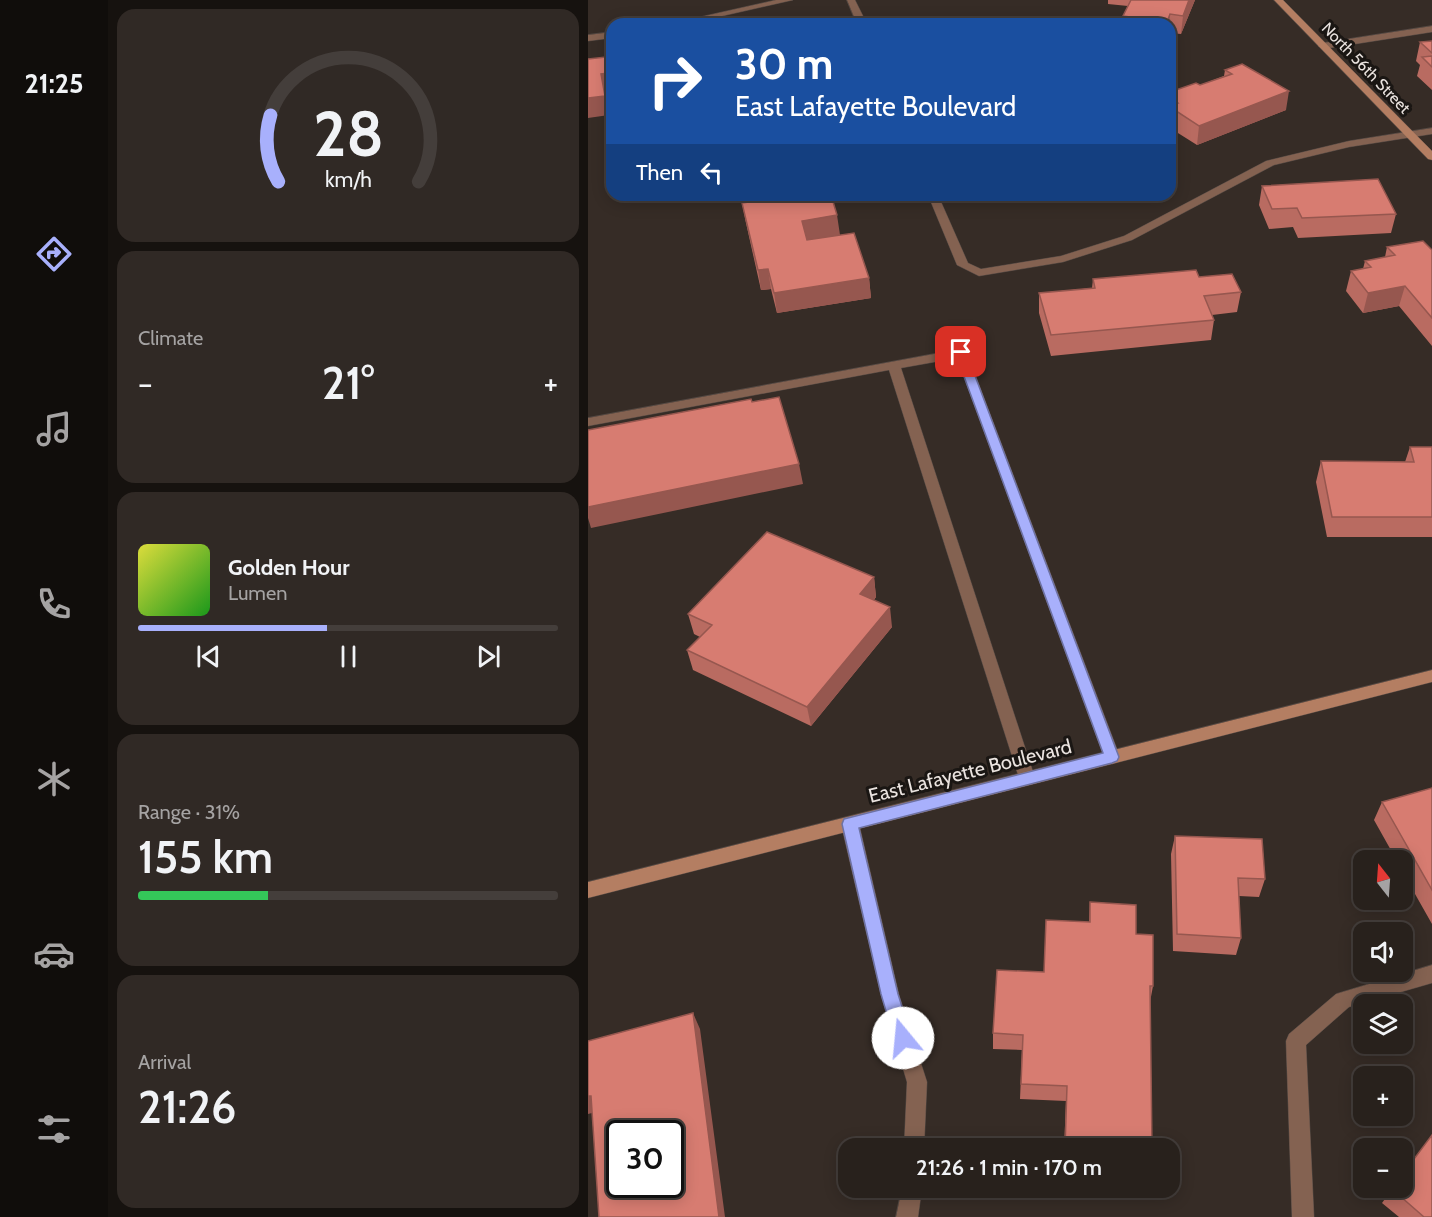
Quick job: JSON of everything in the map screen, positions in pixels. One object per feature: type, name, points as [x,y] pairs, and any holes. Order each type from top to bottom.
[{"type":"street","points":[[703,18],[789,0]]},
{"type":"street","points":[[851,0],[859,18]]},
{"type":"street","name":"North 56th Street","points":[[1278,0],[1432,157]]},
{"type":"street","points":[[1323,46],[1432,29]]},
{"type":"street","points":[[588,38],[606,36]]},
{"type":"street","points":[[936,201],[963,265],[979,273],[1010,269],[1064,259],[1128,238],[1270,164],[1306,153],[1432,130]]},
{"type":"street","points":[[588,422],[961,352],[1112,757]]},
{"type":"street","points":[[894,365],[1027,778]]},
{"type":"street","name":"East Lafayette Boulevard","points":[[588,890],[1432,676]]},
{"type":"street","points":[[850,824],[890,994],[917,1082],[914,1138]]},
{"type":"street","points":[[1303,1217],[1296,1041],[1342,1000],[1432,974]]},
{"type":"street","points":[[907,1217],[910,1198]]},
{"type":"building","points":[[1131,0],[1189,0],[1183,16],[1170,14],[1168,18],[1138,18],[1123,16]]},
{"type":"building","points":[[1432,41],[1432,53],[1420,42]]},
{"type":"building","points":[[1432,56],[1432,67],[1422,57]]},
{"type":"building","points":[[606,57],[606,73],[601,74],[605,96],[588,98],[588,59]]},
{"type":"building","points":[[1242,64],[1289,91],[1199,126],[1176,111],[1178,103],[1176,90],[1196,83],[1200,85],[1232,74],[1225,70]]},
{"type":"building","points":[[1378,179],[1396,214],[1302,218],[1297,208],[1272,209],[1262,186]]},
{"type":"building","points":[[833,201],[837,215],[802,221],[807,240],[854,233],[869,278],[774,293],[768,269],[758,270],[742,203]]},
{"type":"building","points":[[1423,241],[1432,250],[1432,318],[1405,286],[1368,293],[1351,271],[1371,267],[1365,261],[1395,255],[1387,247]]},
{"type":"building","points":[[1196,270],[1199,277],[1232,274],[1241,292],[1204,296],[1214,320],[1051,335],[1039,293],[1095,288],[1093,279]]},
{"type":"building","points":[[779,397],[799,464],[588,507],[588,430],[751,399],[752,402]]},
{"type":"building","points":[[1410,447],[1432,447],[1432,517],[1332,517],[1321,461],[1414,462]]},
{"type":"building","points":[[767,532],[874,577],[860,594],[890,607],[807,707],[687,650],[712,625],[688,614]]},
{"type":"building","points":[[1432,788],[1432,890],[1413,857],[1413,850],[1409,850],[1382,802]]},
{"type":"building","points":[[1175,836],[1262,839],[1265,879],[1238,878],[1241,938],[1177,934]]},
{"type":"building","points":[[1090,902],[1136,905],[1136,934],[1153,935],[1153,986],[1150,986],[1152,1138],[1065,1138],[1067,1086],[1021,1084],[1023,1035],[993,1033],[997,970],[1044,972],[1046,920],[1090,922]]},
{"type":"building","points":[[693,1013],[719,1217],[599,1217],[591,1096],[588,1096],[588,1041]]},
{"type":"building","points":[[1432,1135],[1432,1217],[1424,1217],[1402,1198],[1413,1198],[1413,1160]]},
{"type":"route","points":[[903,1038],[890,994],[850,824],[1112,757],[961,352]]}]
